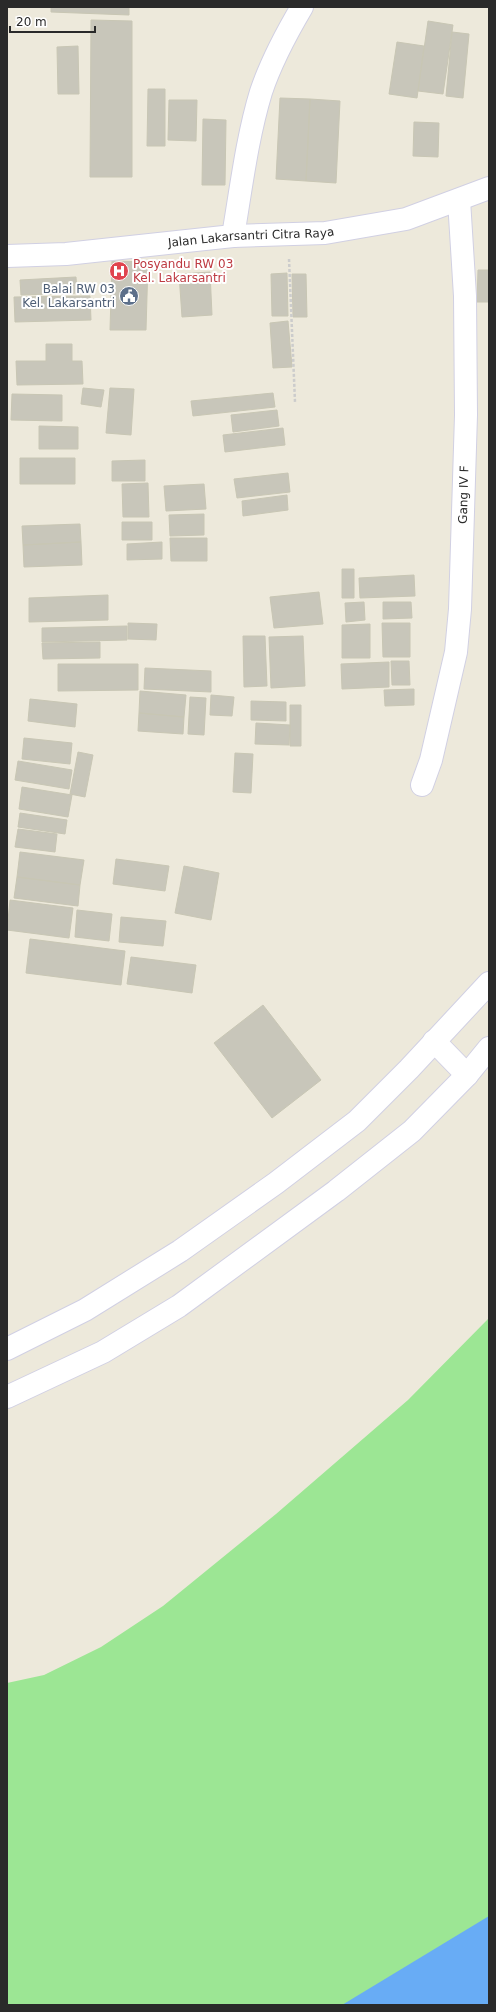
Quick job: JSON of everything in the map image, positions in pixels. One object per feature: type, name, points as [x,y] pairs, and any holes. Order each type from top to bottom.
[{"type":"street","points":[[233,236],[249,147],[261,93],[282,41],[302,7]]},
{"type":"street","name":"Jalan Lakarsantri Citra Raya","points":[[7,256],[66,254],[233,236],[325,233],[406,219],[489,188]]},
{"type":"street","name":"Gang IV F","points":[[422,784],[431,760],[456,652],[460,609],[466,415],[465,296],[459,200]]},
{"type":"street","points":[[7,1349],[85,1310],[180,1251],[276,1183],[357,1120],[489,983]]},
{"type":"street","points":[[434,1041],[467,1075]]},
{"type":"street","points":[[7,1397],[103,1352],[179,1306],[336,1192],[412,1132],[467,1075],[489,1048]]},
{"type":"path","points":[[288,235],[295,402]]},
{"type":"green space","points":[[489,1318],[489,2005],[7,2005],[7,1683],[44,1675],[101,1647],[163,1606],[276,1514],[408,1400]]},
{"type":"water","points":[[489,1916],[489,2005],[342,2005]]},
{"type":"building","points":[[51,7],[129,7],[129,15],[51,12]]},
{"type":"building","points":[[91,20],[132,21],[132,177],[90,177]]},
{"type":"building","points":[[428,21],[453,25],[443,94],[418,91]]},
{"type":"building","points":[[452,32],[469,34],[463,98],[446,96]]},
{"type":"building","points":[[397,42],[424,46],[417,98],[389,94]]},
{"type":"building","points":[[78,46],[79,94],[58,94],[57,47]]},
{"type":"building","points":[[148,89],[165,89],[165,146],[147,146]]},
{"type":"building","points":[[280,98],[310,99],[306,181],[276,179]]},
{"type":"building","points":[[310,99],[340,101],[336,183],[306,181]]},
{"type":"building","points":[[169,100],[197,100],[196,141],[168,140]]},
{"type":"building","points":[[203,119],[226,120],[225,185],[202,185]]},
{"type":"building","points":[[414,122],[439,123],[438,157],[413,156]]},
{"type":"building","name":"Balai RW 03 Kel. Lakarsantri","points":[[112,261],[148,262],[146,330],[110,330]]},
{"type":"building","points":[[478,270],[489,270],[489,302],[477,302]]},
{"type":"building","points":[[210,272],[212,315],[182,317],[179,274]]},
{"type":"building","points":[[287,273],[288,316],[272,316],[271,274]]},
{"type":"building","points":[[292,274],[306,274],[307,317],[293,317]]},
{"type":"building","points":[[76,277],[77,293],[21,295],[20,280]]},
{"type":"building","points":[[90,296],[91,320],[15,322],[14,297]]},
{"type":"building","points":[[288,321],[292,367],[273,368],[270,323]]},
{"type":"building","points":[[46,344],[72,344],[72,361],[82,361],[83,384],[17,385],[16,361],[46,361]]},
{"type":"building","points":[[83,388],[104,390],[101,407],[81,404]]},
{"type":"building","points":[[110,388],[134,389],[131,435],[106,433]]},
{"type":"building","points":[[273,393],[275,407],[193,416],[191,401]]},
{"type":"building","points":[[12,394],[62,395],[62,421],[11,420]]},
{"type":"building","points":[[277,410],[279,426],[233,432],[231,415]]},
{"type":"building","points":[[39,426],[78,427],[78,449],[39,449]]},
{"type":"building","points":[[283,428],[285,445],[225,452],[223,435]]},
{"type":"building","points":[[20,458],[75,458],[75,484],[20,484]]},
{"type":"building","points":[[145,460],[145,481],[112,481],[112,461]]},
{"type":"building","points":[[288,473],[290,492],[237,498],[234,479]]},
{"type":"building","points":[[148,483],[149,517],[123,517],[122,484]]},
{"type":"building","points":[[204,484],[206,509],[166,511],[164,486]]},
{"type":"building","points":[[287,495],[288,510],[243,516],[242,501]]},
{"type":"building","points":[[204,514],[204,535],[170,536],[169,515]]},
{"type":"building","points":[[122,522],[152,522],[152,540],[122,540]]},
{"type":"building","points":[[80,524],[81,542],[23,545],[22,526]]},
{"type":"building","points":[[170,538],[207,538],[207,561],[171,561]]},
{"type":"building","points":[[81,542],[82,565],[24,567],[23,545]]},
{"type":"building","points":[[162,542],[162,559],[127,560],[127,544]]},
{"type":"building","points":[[342,569],[354,569],[354,598],[342,598]]},
{"type":"building","points":[[414,575],[415,596],[360,598],[359,578]]},
{"type":"building","points":[[319,592],[323,624],[274,628],[270,597]]},
{"type":"building","points":[[108,595],[108,620],[29,622],[29,598]]},
{"type":"building","points":[[364,602],[365,620],[346,622],[345,603]]},
{"type":"building","points":[[383,602],[411,602],[412,618],[383,619]]},
{"type":"building","points":[[128,623],[157,624],[156,640],[128,639]]},
{"type":"building","points":[[382,623],[410,623],[410,657],[383,657]]},
{"type":"building","points":[[370,624],[370,658],[342,658],[342,625]]},
{"type":"building","points":[[127,626],[127,640],[42,642],[42,628]]},
{"type":"building","points":[[243,636],[265,636],[267,686],[244,687]]},
{"type":"building","points":[[303,636],[305,686],[271,688],[269,637]]},
{"type":"building","points":[[100,642],[100,658],[43,659],[42,643]]},
{"type":"building","points":[[391,661],[409,661],[410,685],[392,685]]},
{"type":"building","points":[[389,662],[389,687],[342,689],[341,664]]},
{"type":"building","points":[[58,664],[138,664],[138,690],[58,691]]},
{"type":"building","points":[[145,668],[211,671],[211,692],[144,689]]},
{"type":"building","points":[[414,689],[414,705],[385,706],[384,690]]},
{"type":"building","points":[[140,691],[186,695],[184,717],[139,713]]},
{"type":"building","points":[[211,695],[234,697],[232,716],[210,715]]},
{"type":"building","points":[[190,697],[206,698],[204,735],[188,734]]},
{"type":"building","points":[[30,699],[77,704],[75,727],[28,721]]},
{"type":"building","points":[[251,701],[286,702],[286,721],[251,720]]},
{"type":"building","points":[[290,705],[301,705],[301,746],[290,746]]},
{"type":"building","points":[[139,713],[184,717],[183,734],[138,731]]},
{"type":"building","points":[[256,723],[290,725],[289,745],[255,744]]},
{"type":"building","points":[[24,738],[72,743],[70,764],[22,759]]},
{"type":"building","points":[[78,752],[93,755],[85,797],[70,794]]},
{"type":"building","points":[[235,753],[253,754],[251,793],[233,792]]},
{"type":"building","points":[[18,761],[72,770],[69,789],[15,780]]},
{"type":"building","points":[[22,787],[72,795],[68,817],[19,809]]},
{"type":"building","points":[[20,813],[67,820],[65,834],[18,827]]},
{"type":"building","points":[[18,829],[57,834],[55,852],[15,847]]},
{"type":"building","points":[[20,852],[84,860],[80,885],[17,877]]},
{"type":"building","points":[[116,859],[169,866],[165,891],[113,884]]},
{"type":"building","points":[[184,866],[219,873],[211,920],[175,913]]},
{"type":"building","points":[[17,877],[80,885],[78,906],[14,898]]},
{"type":"building","points":[[10,900],[73,908],[69,938],[7,930]]},
{"type":"building","points":[[77,910],[112,914],[109,941],[75,937]]},
{"type":"building","points":[[121,917],[166,921],[163,946],[119,942]]},
{"type":"building","points":[[30,939],[125,951],[121,985],[26,973]]},
{"type":"building","points":[[131,957],[196,965],[192,993],[127,984]]},
{"type":"building","points":[[263,1005],[321,1080],[272,1118],[214,1043]]},
{"type":"place","name":"Posyandu RW 03 Kel. Lakarsantri","points":[[119,271]]},
{"type":"place","name":"Balai RW 03 Kel. Lakarsantri","points":[[129,296]]}]
